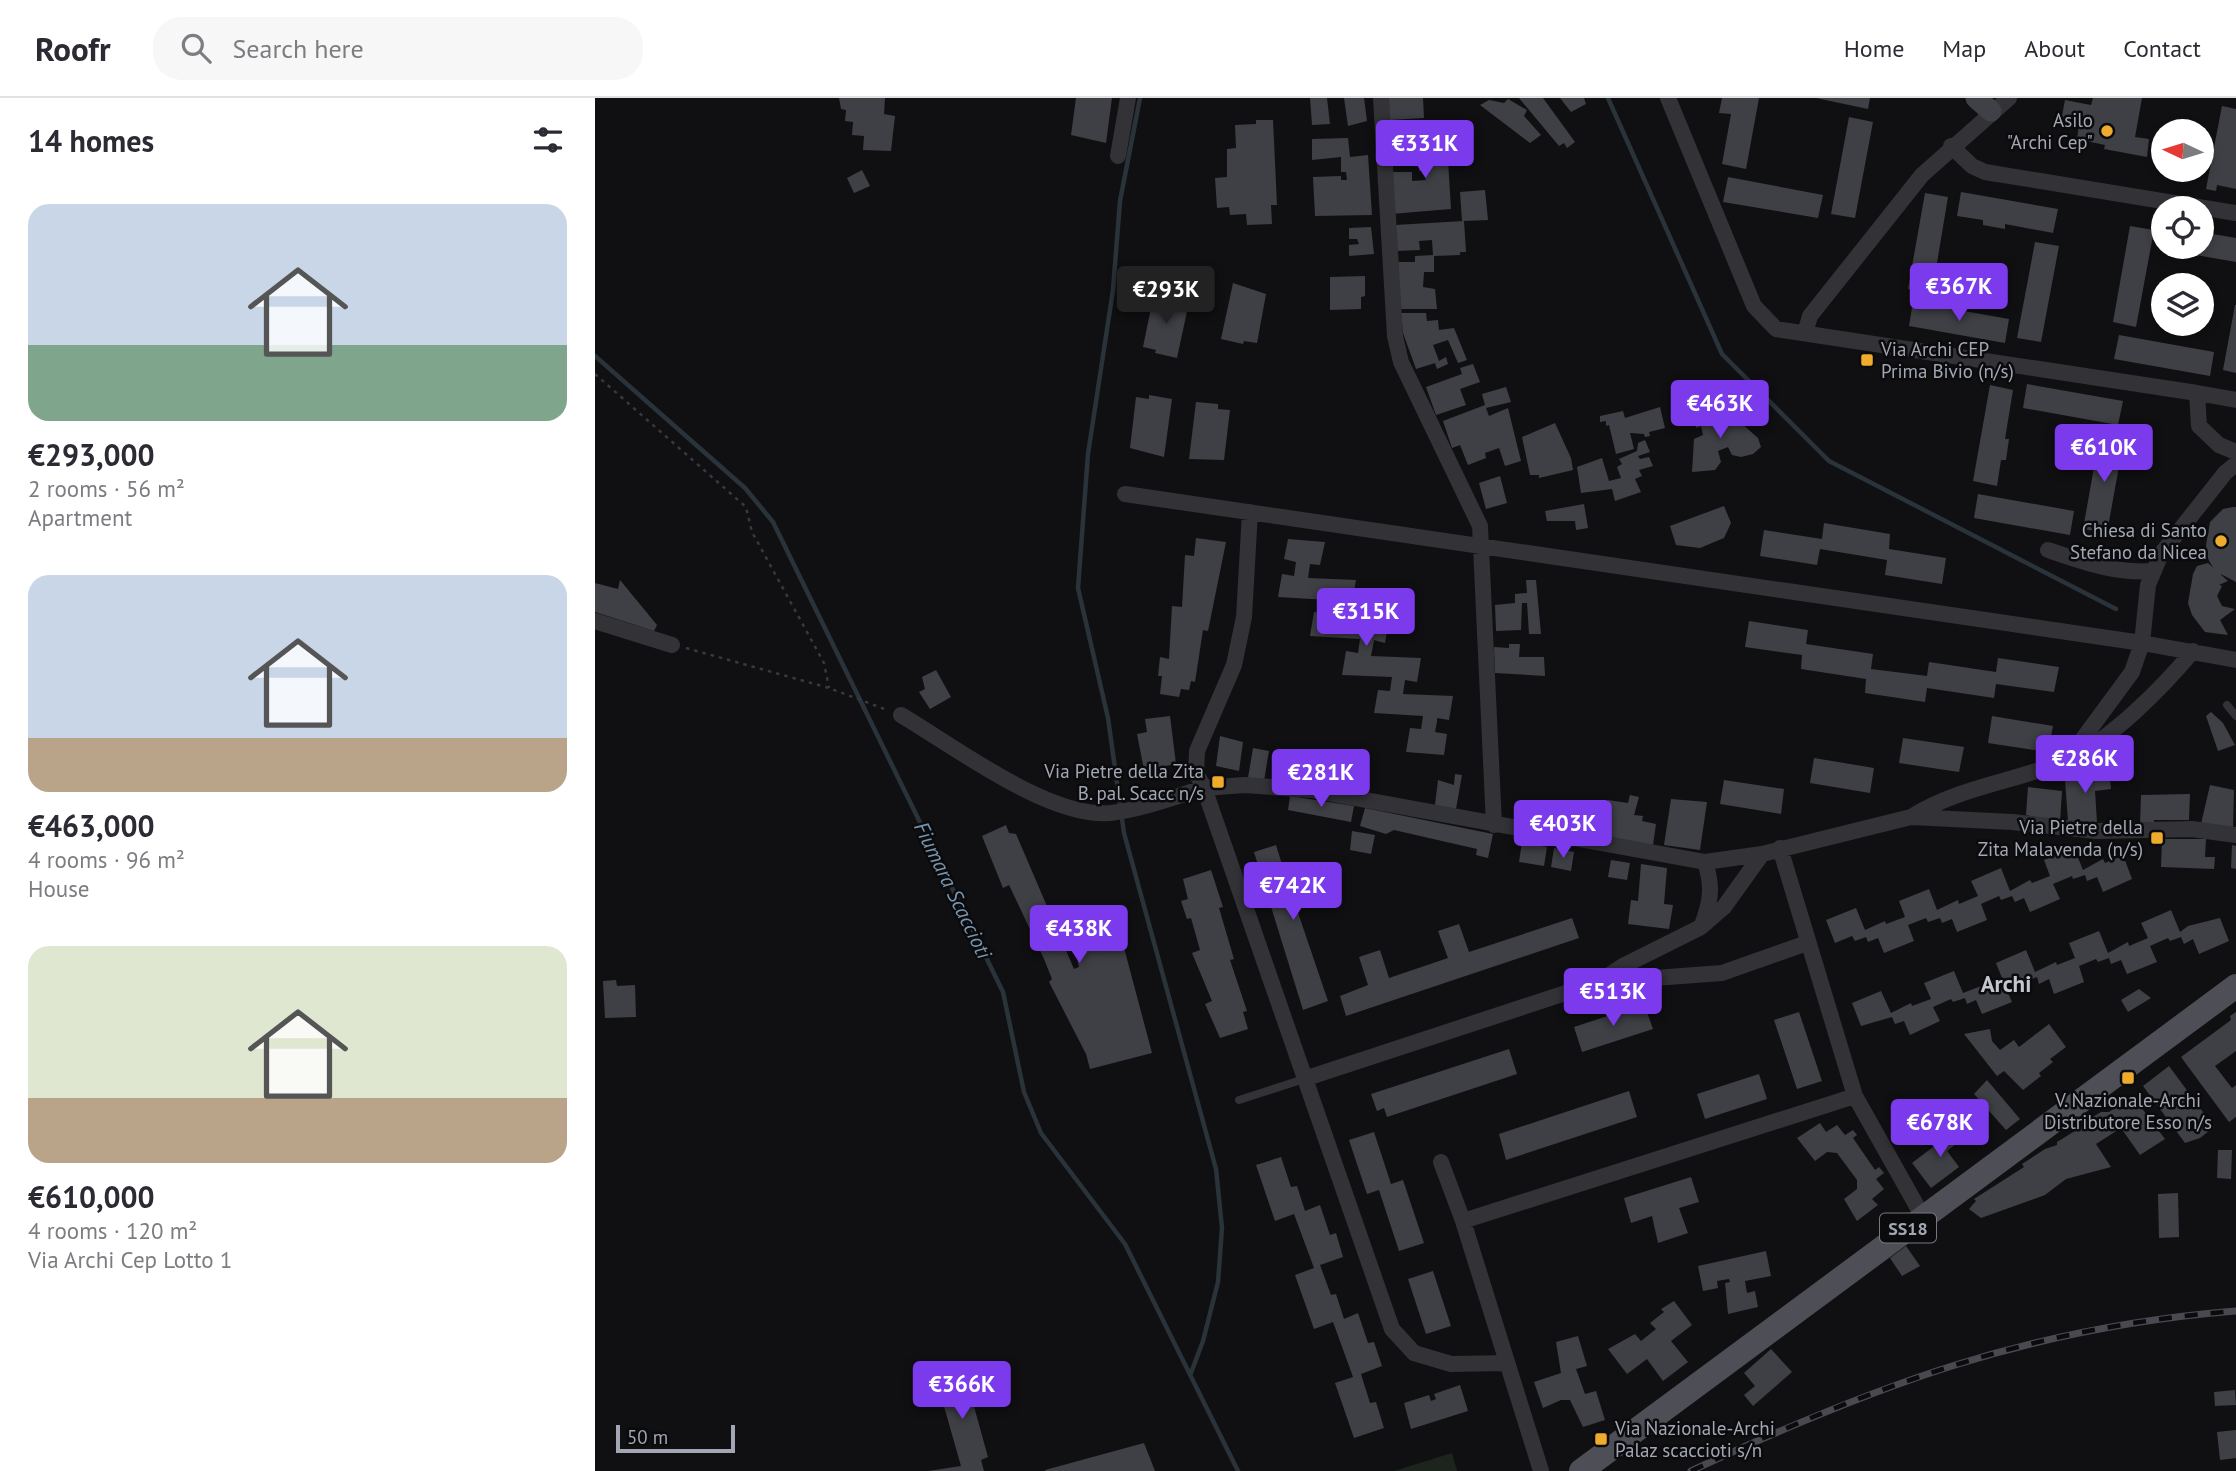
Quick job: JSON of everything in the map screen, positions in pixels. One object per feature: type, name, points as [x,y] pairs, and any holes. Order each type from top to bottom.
[{"type":"main road","name":"SS18","points":[[1581,1471],[2236,986]]},
{"type":"street","points":[[1118,156],[1128,98]]},
{"type":"street","points":[[1381,98],[1395,336],[1401,362],[1480,526],[1494,825]]},
{"type":"street","points":[[1668,98],[1754,306],[1776,329],[2236,400]]},
{"type":"street","points":[[1805,333],[1810,316],[1922,175],[1951,146],[1983,104],[2009,98]]},
{"type":"street","points":[[1951,146],[1972,166],[1985,172],[2236,213]]},
{"type":"street","points":[[2068,759],[2101,719],[2132,672],[2141,643],[2148,585],[2161,554],[2231,469],[2219,445],[2199,426],[2197,393]]},
{"type":"street","points":[[2219,445],[2236,452]]},
{"type":"street","points":[[1125,494],[1482,544],[2141,643],[2236,660]]},
{"type":"street","points":[[1250,512],[1244,617],[1234,665],[1197,751],[1196,774],[1204,788],[1392,1329],[1414,1353],[1451,1364],[1506,1363]]},
{"type":"street","points":[[2048,550],[2093,565],[2129,573],[2154,571]]},
{"type":"street","points":[[595,621],[672,645]]},
{"type":"street","points":[[1911,817],[1940,799],[2068,759],[2118,725],[2158,690],[2193,651]]},
{"type":"street","points":[[901,715],[1044,800],[1075,812],[1110,813],[1204,788],[1245,785],[1311,790],[1705,862],[1762,853],[1911,817],[2012,821],[2096,831],[2192,829],[2236,835]]},
{"type":"street","points":[[1780,848],[1855,1096],[1923,1217]]},
{"type":"street","points":[[1599,982],[1623,966],[1701,927],[1724,907],[1762,853]]},
{"type":"street","points":[[1701,927],[1711,900],[1711,880],[1705,862]]},
{"type":"street","points":[[1304,1079],[1599,982],[1722,973],[1807,943]]},
{"type":"street","points":[[1463,1221],[1855,1096]]},
{"type":"street","points":[[1441,1162],[1463,1221],[1541,1471]]},
{"type":"lane","points":[[2227,705],[2236,716]]},
{"type":"lane","points":[[1239,1100],[1304,1079]]},
{"type":"path","points":[[595,374],[746,507],[752,532],[824,663],[829,688]]},
{"type":"path","points":[[672,645],[829,688],[901,715]]},
{"type":"shaded area","points":[[1452,1453],[1457,1471],[1394,1471]]},
{"type":"building","points":[[839,98],[885,98],[884,114],[895,116],[891,151],[863,150],[864,136],[852,135],[853,122],[845,121],[846,110],[841,109]]},
{"type":"building","points":[[1076,98],[1112,98],[1106,143],[1071,135]]},
{"type":"building","points":[[1310,98],[1327,98],[1330,124],[1312,125]]},
{"type":"building","points":[[1344,98],[1364,98],[1367,121],[1348,126]]},
{"type":"building","points":[[1387,98],[1423,98],[1424,118],[1389,120]]},
{"type":"building","points":[[1519,98],[1543,98],[1575,142],[1567,148],[1564,143],[1559,146]]},
{"type":"building","points":[[1560,98],[1584,98],[1586,104],[1571,112]]},
{"type":"building","points":[[1722,98],[1759,98],[1746,169],[1722,164],[1731,114],[1719,113]]},
{"type":"building","points":[[1816,98],[1870,98],[1868,109]]},
{"type":"building","name":"Asilo \"Archi Cep\"","points":[[2093,98],[2142,98],[2135,137],[2149,139],[2147,157],[2104,149],[2105,145],[2077,139],[2079,125],[2061,121],[2065,100],[2091,105]]},
{"type":"building","points":[[1508,99],[1527,110],[1524,116],[1541,135],[1530,143],[1480,105],[1489,100],[1504,103]]},
{"type":"building","points":[[2222,106],[2236,109],[2236,189],[2217,185],[2216,191],[2206,189],[2207,182],[2214,182],[2214,148]]},
{"type":"building","points":[[1849,117],[1873,122],[1855,218],[1831,214]]},
{"type":"building","points":[[1256,120],[1273,120],[1277,205],[1271,205],[1272,224],[1247,225],[1246,214],[1230,215],[1229,207],[1217,208],[1215,178],[1227,177],[1227,149],[1236,148],[1235,125],[1256,124]]},
{"type":"building","points":[[1446,128],[1451,209],[1391,214],[1392,172],[1412,172],[1412,181],[1426,180],[1423,171],[1419,171],[1418,152],[1428,151],[1426,129]]},
{"type":"building","points":[[1407,131],[1408,152],[1388,153],[1388,132]]},
{"type":"building","points":[[1348,138],[1350,157],[1368,155],[1372,215],[1315,216],[1313,177],[1341,176],[1341,180],[1347,180],[1346,172],[1341,172],[1341,157],[1312,160],[1312,139]]},
{"type":"building","points":[[862,170],[870,186],[854,193],[847,178]]},
{"type":"building","points":[[1728,177],[1823,195],[1818,218],[1723,202]]},
{"type":"building","points":[[1485,190],[1488,220],[1462,221],[1460,192]]},
{"type":"building","points":[[1961,192],[2058,209],[2053,233],[2005,224],[2005,229],[1983,225],[1983,220],[1957,216]]},
{"type":"building","points":[[1925,193],[1948,197],[1932,293],[1908,289]]},
{"type":"building","points":[[1464,221],[1466,252],[1460,252],[1460,255],[1434,256],[1434,272],[1424,272],[1423,287],[1435,289],[1437,309],[1401,309],[1397,262],[1415,262],[1415,256],[1433,255],[1432,240],[1419,241],[1420,250],[1396,251],[1395,225]]},
{"type":"building","points":[[2130,226],[2151,230],[2151,246],[2136,327],[2113,322]]},
{"type":"building","points":[[1371,227],[1374,254],[1349,256],[1349,245],[1359,244],[1357,239],[1349,239],[1349,228]]},
{"type":"building","points":[[2214,234],[2236,238],[2236,262],[2214,258]]},
{"type":"building","points":[[2035,242],[2059,246],[2041,342],[2017,338]]},
{"type":"building","points":[[1365,276],[1365,296],[1361,297],[1361,309],[1330,310],[1330,277]]},
{"type":"building","points":[[1233,283],[1266,294],[1257,343],[1244,341],[1243,344],[1221,339]]},
{"type":"building","points":[[1166,297],[1189,302],[1177,358],[1143,347],[1153,298],[1165,300]]},
{"type":"building","points":[[1913,302],[2009,319],[2005,343],[1909,326]]},
{"type":"building","points":[[2236,305],[2236,373],[2223,370]]},
{"type":"building","points":[[1401,313],[1426,313],[1427,321],[1438,320],[1439,330],[1454,328],[1467,360],[1458,363],[1448,340],[1433,345],[1439,361],[1446,357],[1448,364],[1437,369],[1435,363],[1416,369],[1403,333]]},
{"type":"building","points":[[2119,335],[2214,352],[2210,376],[2114,359]]},
{"type":"building","points":[[1473,364],[1480,382],[1460,389],[1466,405],[1436,415],[1426,387],[1462,374],[1460,368]]},
{"type":"building","points":[[2027,384],[2123,401],[2118,425],[2023,408]]},
{"type":"building","points":[[1990,385],[2013,390],[2005,439],[2009,439],[2006,460],[2001,460],[1997,486],[1973,481]]},
{"type":"building","points":[[1506,387],[1511,402],[1486,408],[1489,416],[1508,408],[1521,461],[1505,466],[1499,448],[1485,453],[1486,458],[1468,465],[1460,445],[1452,448],[1443,421],[1485,405],[1482,394]]},
{"type":"building","points":[[1149,395],[1172,399],[1164,457],[1130,448],[1136,397],[1149,399]]},
{"type":"building","points":[[1196,402],[1218,404],[1218,409],[1230,410],[1224,460],[1189,459]]},
{"type":"building","points":[[1660,407],[1665,428],[1649,432],[1650,436],[1645,437],[1644,434],[1630,433],[1634,449],[1616,454],[1609,425],[1606,426],[1606,421],[1600,422],[1600,416],[1623,411],[1625,418]]},
{"type":"building","points":[[1715,407],[1725,408],[1729,416],[1725,418],[1731,426],[1741,423],[1758,438],[1761,447],[1753,454],[1741,457],[1732,455],[1728,447],[1718,451],[1721,462],[1715,470],[1692,472],[1694,439],[1703,435],[1701,426],[1696,428],[1695,417]]},
{"type":"building","points":[[1555,423],[1571,458],[1573,470],[1539,478],[1539,475],[1530,475],[1522,437]]},
{"type":"building","points":[[2100,434],[2124,438],[2107,533],[2083,529]]},
{"type":"building","points":[[1645,440],[1650,452],[1638,456],[1640,459],[1649,457],[1653,466],[1639,470],[1642,476],[1635,479],[1641,492],[1615,501],[1612,489],[1581,493],[1577,467],[1602,458],[1609,481],[1621,478],[1617,467],[1622,464],[1619,459],[1637,451],[1638,443]]},
{"type":"building","points":[[1500,476],[1507,503],[1486,509],[1479,483]]},
{"type":"building","points":[[1978,494],[2074,511],[2070,535],[1974,518]]},
{"type":"building","points":[[1584,504],[1588,528],[1576,530],[1575,521],[1547,521],[1545,511]]},
{"type":"building","points":[[1724,506],[1731,523],[1724,538],[1700,548],[1676,545],[1670,526]]},
{"type":"building","name":"Chiesa di Santo Stefano da Nicea","points":[[2236,507],[2236,582],[2215,571],[2207,557],[2206,545],[2210,522],[2223,509]]},
{"type":"building","points":[[1824,523],[1890,534],[1889,549],[1946,558],[1942,584],[1885,575],[1887,560],[1820,549],[1817,565],[1760,556],[1764,530],[1822,539]]},
{"type":"building","points":[[1196,538],[1226,542],[1208,631],[1203,630],[1195,682],[1191,681],[1189,690],[1181,689],[1179,697],[1160,694],[1160,657],[1169,659],[1172,606],[1182,607],[1185,555],[1194,556]]},
{"type":"building","points":[[1288,539],[1325,542],[1320,565],[1310,564],[1308,578],[1356,580],[1352,603],[1341,602],[1339,617],[1389,619],[1385,643],[1374,640],[1371,656],[1421,658],[1417,682],[1405,680],[1403,694],[1453,696],[1449,720],[1437,718],[1435,732],[1447,734],[1444,755],[1406,752],[1410,728],[1421,729],[1423,716],[1374,713],[1378,690],[1390,691],[1392,677],[1342,675],[1346,651],[1358,653],[1360,639],[1310,636],[1314,612],[1326,614],[1328,600],[1278,597],[1282,574],[1294,576],[1296,562],[1284,559]]},
{"type":"building","points":[[2208,563],[2228,581],[2219,585],[2222,586],[2217,596],[2222,606],[2235,609],[2220,620],[2228,635],[2205,632],[2192,615],[2188,603],[2197,566]]},
{"type":"building","points":[[620,580],[657,625],[654,631],[595,612],[595,583],[618,589]]},
{"type":"building","points":[[1526,580],[1536,580],[1541,634],[1529,634],[1527,603],[1522,603],[1521,630],[1496,631],[1495,605],[1515,603],[1515,594],[1527,593]]},
{"type":"building","points":[[1749,621],[1808,630],[1806,644],[1873,654],[1871,669],[1927,676],[1929,662],[1996,672],[1998,658],[2059,667],[2054,692],[1996,684],[1994,698],[1927,688],[1925,702],[1865,693],[1866,679],[1801,669],[1802,655],[1745,647]]},
{"type":"building","points":[[1509,644],[1520,644],[1519,657],[1544,657],[1545,676],[1495,673],[1494,647],[1509,648]]},
{"type":"building","points":[[936,670],[951,697],[930,709],[919,692],[925,689],[922,677]]},
{"type":"building","points":[[2211,712],[2223,723],[2235,745],[2218,751],[2206,716]]},
{"type":"building","points":[[1170,716],[1176,764],[1144,770],[1137,734],[1147,732],[1145,719]]},
{"type":"building","points":[[1992,716],[2053,726],[2048,752],[1988,743]]},
{"type":"building","points":[[1220,736],[1243,742],[1239,771],[1216,766]]},
{"type":"building","points":[[1903,738],[1964,747],[1959,772],[1899,763]]},
{"type":"building","points":[[1253,748],[1269,751],[1264,781],[1248,778]]},
{"type":"building","points":[[1290,749],[1302,750],[1296,785],[1275,782],[1281,754],[1289,756]]},
{"type":"building","points":[[1814,758],[1874,768],[1870,793],[1810,783]]},
{"type":"building","points":[[1328,762],[1361,767],[1357,790],[1325,786]]},
{"type":"building","points":[[2109,769],[2111,789],[2095,791],[2097,822],[2068,821],[2065,780]]},
{"type":"building","points":[[1455,774],[1462,775],[1456,809],[1435,805],[1438,780],[1454,785]]},
{"type":"building","points":[[1724,780],[1784,789],[1781,814],[1720,804]]},
{"type":"building","points":[[2210,785],[2234,790],[2233,828],[2201,824]]},
{"type":"building","points":[[2028,787],[2062,791],[2060,822],[2026,815]]},
{"type":"building","points":[[2190,794],[2189,820],[2154,820],[2154,825],[2140,825],[2141,795]]},
{"type":"building","points":[[1630,795],[1639,797],[1634,815],[1643,816],[1642,821],[1656,824],[1653,845],[1608,837],[1610,821],[1605,820],[1608,800],[1628,803]]},
{"type":"building","points":[[1290,796],[1354,806],[1351,822],[1288,810]]},
{"type":"building","points":[[1671,799],[1707,802],[1700,850],[1664,845]]},
{"type":"building","points":[[1365,808],[1493,834],[1488,858],[1476,855],[1477,849],[1394,830],[1386,834],[1360,826]]},
{"type":"building","points":[[1006,825],[1009,833],[1016,834],[1074,969],[1079,967],[1074,945],[1098,939],[1095,916],[1114,910],[1152,1053],[1090,1069],[1086,1054],[1049,982],[1052,979],[1044,959],[1009,885],[1003,888],[982,836]]},
{"type":"building","points":[[1352,831],[1375,835],[1371,854],[1350,850]]},
{"type":"building","points":[[2162,839],[2206,839],[2205,857],[2215,857],[2214,869],[2161,867]]},
{"type":"building","points":[[1522,842],[1547,847],[1544,866],[1519,862]]},
{"type":"building","points":[[1276,845],[1285,874],[1314,865],[1322,888],[1293,898],[1328,1001],[1303,1010],[1254,852]]},
{"type":"building","points":[[2232,845],[2236,846],[2236,869],[2231,868]]},
{"type":"building","points":[[1554,848],[1574,852],[1571,871],[1551,867]]},
{"type":"building","points":[[2074,848],[2083,870],[2103,859],[2105,863],[2123,855],[2132,879],[2103,892],[2097,877],[2087,881],[2085,875],[2073,879],[2072,876],[2053,884],[2060,899],[2030,912],[2024,898],[2015,902],[2012,896],[2001,900],[1999,896],[1981,904],[1987,920],[1957,932],[1952,919],[1942,923],[1940,918],[1928,922],[1926,918],[1908,925],[1914,941],[1884,953],[1878,938],[1868,942],[1866,937],[1855,941],[1852,936],[1835,943],[1826,920],[1856,908],[1865,930],[1885,921],[1886,924],[1905,917],[1899,901],[1929,889],[1937,910],[1958,900],[1959,904],[1978,896],[1971,881],[2001,868],[2010,891],[2030,880],[2032,883],[2050,876],[2044,860]]},
{"type":"building","points":[[1611,860],[1630,863],[1627,880],[1608,877]]},
{"type":"building","points":[[1641,864],[1667,868],[1664,904],[1673,905],[1669,929],[1628,924],[1631,900],[1638,901]]},
{"type":"building","points":[[1211,870],[1223,907],[1219,908],[1234,959],[1230,960],[1247,1011],[1243,1012],[1248,1029],[1220,1038],[1205,1004],[1212,1001],[1192,953],[1200,950],[1191,918],[1187,919],[1181,901],[1188,899],[1183,879]]},
{"type":"building","points":[[2171,910],[2180,932],[2188,926],[2220,918],[2229,941],[2199,954],[2193,939],[2184,944],[2181,937],[2170,941],[2168,938],[2150,946],[2157,962],[2127,974],[2121,960],[2111,964],[2109,958],[2098,962],[2096,959],[2079,966],[2084,982],[2054,994],[2049,979],[2039,984],[2037,977],[2025,982],[2023,979],[2005,986],[2012,1002],[1982,1014],[1976,1000],[1967,1004],[1965,998],[1953,1002],[1951,999],[1933,1007],[1940,1021],[1910,1035],[1904,1021],[1895,1024],[1892,1017],[1861,1026],[1852,1003],[1881,991],[1891,1013],[1911,1003],[1912,1006],[1931,999],[1924,983],[1954,971],[1963,993],[2002,978],[1996,963],[2026,950],[2035,972],[2056,962],[2057,965],[2075,958],[2069,943],[2099,931],[2108,953],[2128,942],[2129,946],[2148,938],[2141,923]]},
{"type":"building","points":[[1572,918],[1579,938],[1346,1016],[1340,996],[1368,985],[1359,957],[1380,950],[1389,978],[1448,958],[1438,931],[1459,924],[1469,952]]},
{"type":"building","points":[[616,980],[617,986],[635,985],[636,1017],[605,1018],[603,981]]},
{"type":"building","points":[[2139,989],[2151,998],[2128,1012],[2121,1000]]},
{"type":"building","points":[[1644,1004],[1653,1029],[1582,1052],[1574,1027]]},
{"type":"building","points":[[1799,1012],[1822,1081],[1797,1089],[1774,1020]]},
{"type":"building","points":[[2236,1012],[2236,1051],[2215,1066],[2232,1088],[2236,1085],[2236,1117],[2229,1122],[2181,1057],[2231,1020],[2230,1016]]},
{"type":"building","points":[[2049,1024],[2066,1047],[2050,1059],[2053,1062],[2039,1073],[2041,1076],[2023,1090],[2004,1071],[1997,1076],[1964,1034],[1990,1029],[1992,1041],[2000,1050],[2014,1040],[2019,1047]]},
{"type":"building","points":[[1509,1049],[1517,1074],[1387,1117],[1384,1108],[1377,1111],[1371,1094]]},
{"type":"building","points":[[2169,1066],[2214,1127],[2200,1138],[2185,1143],[2143,1086]]},
{"type":"building","points":[[1759,1074],[1767,1099],[1705,1119],[1697,1094]]},
{"type":"building","points":[[1987,1080],[2020,1119],[2006,1130],[1974,1094]]},
{"type":"building","points":[[1629,1091],[1637,1117],[1506,1160],[1499,1134]]},
{"type":"building","points":[[2132,1095],[2165,1139],[2140,1155],[2121,1128],[2096,1144],[2111,1167],[2066,1179],[2045,1195],[1981,1218],[1969,1209],[1976,1201],[1974,1199],[2024,1167],[2022,1164],[2045,1149],[2057,1145],[2057,1142],[2083,1126],[2081,1124],[2101,1112],[2109,1112]]},
{"type":"building","points":[[1820,1123],[1826,1132],[1837,1125],[1845,1135],[1853,1130],[1857,1135],[1853,1138],[1875,1170],[1879,1167],[1884,1173],[1876,1179],[1884,1189],[1872,1199],[1878,1205],[1857,1221],[1844,1199],[1857,1189],[1857,1180],[1837,1153],[1827,1152],[1815,1161],[1797,1138]]},
{"type":"building","points":[[1962,1125],[1969,1134],[1947,1151],[1959,1167],[1931,1188],[1912,1163]]},
{"type":"building","points":[[1374,1132],[1391,1184],[1403,1180],[1424,1243],[1399,1251],[1379,1190],[1367,1194],[1349,1140]]},
{"type":"building","points":[[2218,1150],[2232,1150],[2231,1179],[2217,1178]]},
{"type":"building","points":[[1281,1157],[1291,1187],[1297,1186],[1305,1211],[1320,1205],[1330,1235],[1336,1233],[1343,1257],[1320,1265],[1331,1295],[1336,1294],[1344,1319],[1358,1313],[1368,1343],[1374,1342],[1382,1366],[1361,1374],[1370,1403],[1376,1402],[1384,1428],[1354,1438],[1335,1383],[1353,1377],[1333,1322],[1314,1329],[1295,1275],[1314,1268],[1294,1214],[1275,1221],[1256,1165]]},
{"type":"building","points":[[1691,1177],[1699,1202],[1679,1208],[1688,1233],[1658,1243],[1652,1216],[1631,1223],[1624,1198]]},
{"type":"building","points":[[2178,1193],[2179,1237],[2159,1238],[2158,1194]]},
{"type":"building","points":[[1906,1246],[1920,1266],[1902,1276],[1890,1258]]},
{"type":"building","points":[[1766,1251],[1771,1276],[1745,1281],[1747,1293],[1755,1291],[1758,1307],[1728,1314],[1725,1283],[1730,1282],[1729,1279],[1717,1281],[1718,1288],[1703,1291],[1698,1266]]},
{"type":"building","points":[[1433,1271],[1451,1326],[1426,1334],[1408,1279]]},
{"type":"building","points":[[1674,1301],[1692,1325],[1671,1341],[1688,1362],[1663,1381],[1647,1359],[1627,1374],[1608,1349],[1635,1334],[1641,1341],[1656,1329],[1650,1323],[1664,1312],[1661,1309]]},
{"type":"building","points":[[1578,1336],[1587,1366],[1576,1369],[1585,1394],[1596,1391],[1605,1420],[1583,1427],[1570,1400],[1561,1400],[1543,1408],[1534,1382],[1561,1373],[1556,1342]]},
{"type":"building","points":[[1771,1349],[1792,1372],[1753,1406],[1744,1395],[1755,1386],[1744,1373]]},
{"type":"building","points":[[963,1367],[988,1457],[981,1460],[984,1471],[928,1471],[961,1466],[935,1375]]},
{"type":"building","points":[[1460,1385],[1468,1411],[1411,1429],[1404,1403],[1429,1395],[1431,1401],[1436,1399],[1434,1394]]},
{"type":"building","points":[[2235,1390],[2236,1405],[2215,1406],[2214,1392]]},
{"type":"building","points":[[2236,1430],[2236,1458],[2220,1460],[2217,1432]]},
{"type":"building","points":[[1144,1443],[1155,1471],[1045,1470]]},
{"type":"waterway","points":[[1140,98],[1120,201],[1113,290],[1088,454],[1078,588],[1108,718],[1124,833],[1216,1169],[1222,1228],[1218,1282],[1203,1341],[1191,1373]]},
{"type":"waterway","points":[[1608,98],[1722,354],[1829,461],[2116,609]]},
{"type":"waterway","name":"Fiumara Scaccioti","points":[[595,356],[745,488],[773,522],[1003,992],[1024,1092],[1041,1133],[1125,1244],[1238,1471]]},
{"type":"railway","points":[[1691,1471],[1825,1412],[1956,1365],[2022,1346],[2090,1331],[2161,1319],[2236,1311]]},
{"type":"place","name":"Asilo \"Archi Cep\"","points":[[2107,131]]},
{"type":"place","name":"Via Archi CEP Prima Bivio (n/s)","points":[[1867,360]]},
{"type":"place","name":"Chiesa di Santo Stefano da Nicea","points":[[2221,541]]},
{"type":"place","name":"Via Pietre della Zita B. pal. Scacc n/s","points":[[1218,782]]},
{"type":"place","name":"Via Pietre della Zita Malavenda (n/s)","points":[[2157,838]]},
{"type":"place","name":"V. Nazionale-Archi Distributore Esso n/s","points":[[2128,1078]]},
{"type":"place","name":"Via Nazionale-Archi Palaz scaccioti s/n","points":[[1601,1439]]},
{"type":"district","name":"Archi","points":[[2006,983]]}]
